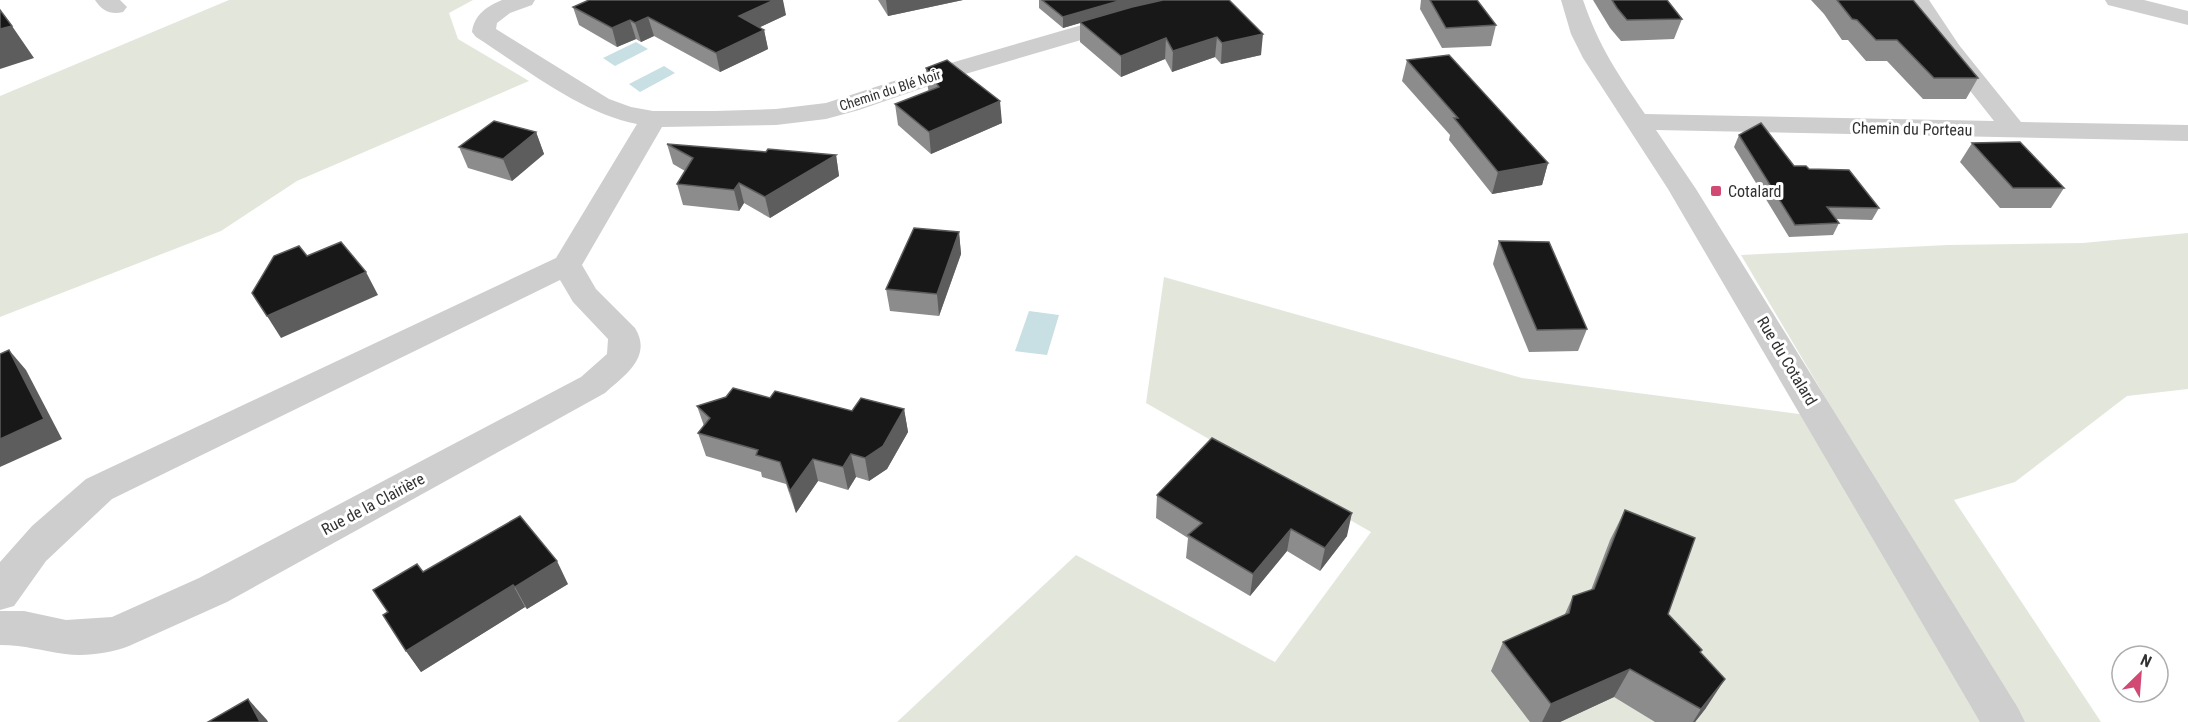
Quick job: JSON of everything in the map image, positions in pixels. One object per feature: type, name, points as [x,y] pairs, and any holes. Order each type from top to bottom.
[{"type":"street","name":"Chemin du Blé Noir","points":[[524,0],[502,8],[485,21],[484,32],[600,104],[625,114],[653,119],[776,117],[826,111],[946,72],[1148,14]]},
{"type":"street","name":"Rue du Cotalard","points":[[1572,0],[1583,34],[1595,58],[1682,189],[2003,722]]},
{"type":"street","points":[[1918,0],[1950,50],[2015,131]]},
{"type":"street","points":[[2116,0],[2188,18]]},
{"type":"street","points":[[0,594],[10,576],[53,527],[99,489],[567,265],[653,119]]},
{"type":"street","name":"Chemin du Porteau","points":[[1637,122],[2188,133]]},
{"type":"street","name":"Rue de la Clairière","points":[[0,628],[24,628],[66,637],[115,634],[213,590],[593,385],[623,358],[624,336],[584,295],[567,265]]},
{"type":"shaded area","points":[[229,0],[473,0],[449,13],[458,39],[529,81],[297,181],[221,231],[0,317],[0,96]]},
{"type":"shaded area","points":[[2188,233],[2188,389],[2127,396],[2015,482],[1954,500],[2101,722],[897,722],[1076,555],[1275,662],[1371,532],[1146,403],[1164,277],[1522,378],[1838,419],[1741,255],[1948,245],[2083,243]]},
{"type":"water","points":[[636,42],[648,49],[615,66],[603,58]]},
{"type":"water","points":[[664,66],[675,73],[640,92],[629,84]]},
{"type":"water","points":[[1029,311],[1059,315],[1047,355],[1015,351]]},
{"type":"building","points":[[589,0],[774,0],[739,16],[764,30],[716,53],[648,17],[635,23],[630,20],[612,28],[573,7]]},
{"type":"building","points":[[1042,0],[1122,0],[1063,17]]},
{"type":"building","points":[[1163,0],[1229,0],[1263,34],[1222,43],[1217,37],[1173,51],[1166,38],[1121,56],[1080,22]]},
{"type":"building","points":[[1430,0],[1477,0],[1496,25],[1446,28]]},
{"type":"building","points":[[1612,0],[1667,0],[1682,19],[1627,20]]},
{"type":"building","points":[[1837,0],[1913,0],[1978,78],[1934,78],[1897,40],[1876,40],[1857,20],[1852,19]]},
{"type":"building","points":[[0,10],[12,26],[0,29]]},
{"type":"building","points":[[1449,55],[1548,163],[1498,172],[1454,118],[1458,118],[1407,60]]},
{"type":"building","points":[[947,60],[1000,101],[929,132],[895,104],[939,87],[926,68]]},
{"type":"building","points":[[494,121],[536,132],[503,159],[459,147]]},
{"type":"building","points":[[1761,123],[1794,166],[1806,166],[1809,169],[1849,170],[1879,208],[1827,207],[1839,223],[1795,225],[1739,135]]},
{"type":"building","points":[[2020,142],[2064,188],[2013,188],[1972,143]]},
{"type":"building","points":[[667,144],[836,155],[765,197],[739,183],[734,190],[677,184],[693,158]]},
{"type":"building","points":[[914,228],[959,232],[937,294],[886,289]]},
{"type":"building","points":[[1499,241],[1549,242],[1587,329],[1537,330]]},
{"type":"building","points":[[341,242],[366,272],[267,316],[252,293],[274,256],[299,246],[307,256]]},
{"type":"building","points":[[9,350],[44,419],[0,439],[0,354]]},
{"type":"building","points":[[733,388],[770,398],[775,391],[852,411],[861,398],[904,409],[883,446],[865,458],[851,454],[843,467],[813,459],[790,491],[780,462],[756,455],[758,450],[698,433],[710,418],[697,406],[726,397]]},
{"type":"building","points":[[1212,438],[1352,513],[1325,548],[1291,529],[1253,574],[1188,535],[1202,523],[1157,495]]},
{"type":"building","points":[[1625,510],[1695,538],[1668,614],[1702,650],[1700,652],[1725,679],[1701,709],[1630,669],[1551,704],[1503,642],[1569,613],[1573,596],[1594,589]]},
{"type":"building","points":[[520,516],[557,561],[515,587],[513,585],[406,651],[383,615],[388,612],[373,590],[417,564],[423,572]]},
{"type":"building","points":[[248,699],[260,722],[208,722]]},
{"type":"place","name":"Cotalard","points":[[1716,191]]}]
